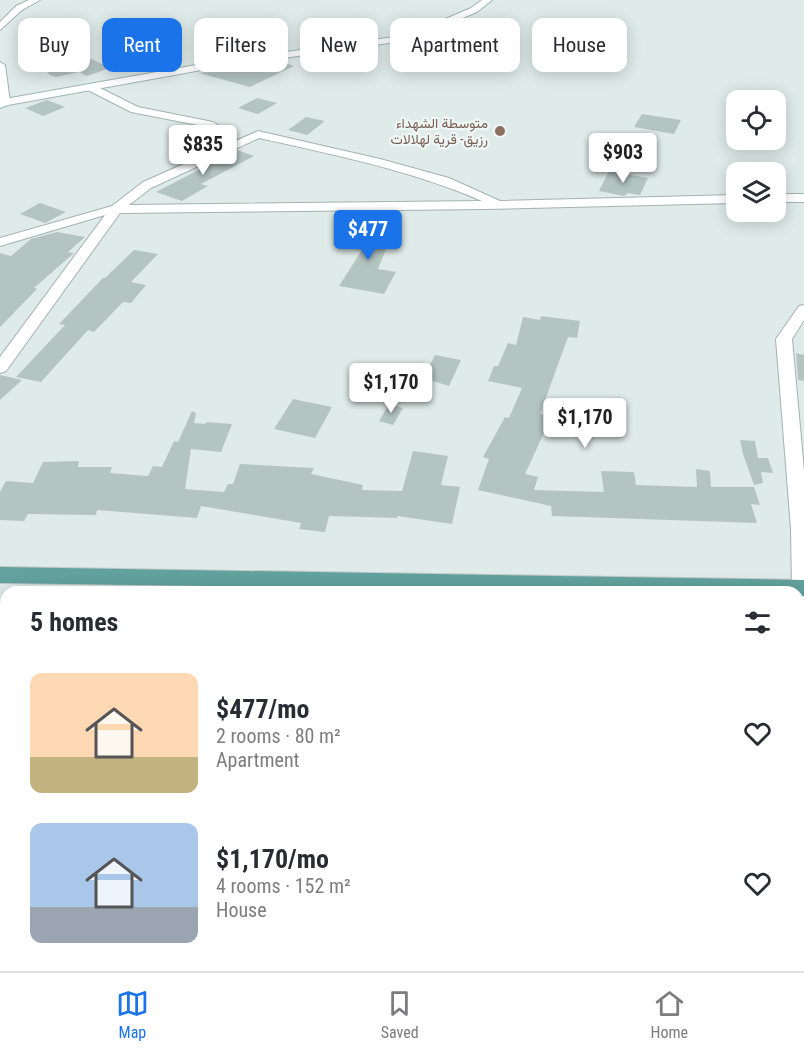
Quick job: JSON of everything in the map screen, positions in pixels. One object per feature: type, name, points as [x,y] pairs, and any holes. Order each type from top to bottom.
[{"type":"main road","points":[[0,575],[679,586]]},
{"type":"street","points":[[0,27],[19,8],[36,0]]},
{"type":"street","points":[[0,65],[3,104],[207,66],[410,37],[474,10],[488,0]]},
{"type":"street","points":[[90,87],[135,110],[213,125]]},
{"type":"street","points":[[0,368],[116,209],[147,185],[258,134],[376,161],[445,181],[501,205]]},
{"type":"street","points":[[786,198],[804,198]]},
{"type":"street","points":[[0,242],[30,237],[90,214],[116,209],[501,205],[726,199]]},
{"type":"street","points":[[803,586],[784,339],[804,309]]},
{"type":"building","points":[[90,58],[102,64],[102,71],[87,76],[79,72],[90,72]]},
{"type":"building","points":[[47,72],[79,72],[56,77]]},
{"type":"building","points":[[206,72],[281,72],[250,87],[199,73]]},
{"type":"building","points":[[257,98],[277,103],[258,114],[238,108]]},
{"type":"building","points":[[47,100],[65,107],[43,116],[25,108]]},
{"type":"building","points":[[642,114],[681,120],[674,134],[634,127]]},
{"type":"building","points":[[306,117],[325,121],[307,135],[288,130]]},
{"type":"building","points":[[237,150],[254,156],[201,184],[208,186],[182,201],[156,192]]},
{"type":"building","points":[[609,171],[648,178],[640,195],[628,193],[624,196],[599,191]]},
{"type":"building","points":[[40,203],[66,212],[45,223],[20,214]]},
{"type":"building","points":[[352,228],[393,232],[378,269],[396,272],[384,294],[339,286],[362,250],[343,248]]},
{"type":"building","points":[[57,232],[85,237],[68,252],[74,253],[34,288],[37,289],[0,327],[0,253],[11,256],[31,239]]},
{"type":"building","points":[[134,250],[158,254],[131,282],[146,285],[131,303],[123,302],[94,332],[88,330],[41,382],[16,377],[65,325],[59,324],[103,278]]},
{"type":"building","points":[[541,316],[580,321],[577,338],[568,337],[540,414],[549,416],[549,422],[525,474],[538,477],[534,490],[604,492],[601,471],[634,472],[636,485],[697,487],[696,469],[710,471],[711,487],[754,487],[760,505],[751,504],[757,523],[552,516],[551,506],[478,490],[489,459],[483,457],[505,417],[509,418],[522,388],[488,381],[494,366],[498,366],[508,343],[516,345],[523,317],[540,320]]},
{"type":"building","points":[[796,353],[804,355],[804,381],[798,380]]},
{"type":"building","points":[[435,355],[461,360],[449,386],[423,378]]},
{"type":"building","points":[[0,375],[22,380],[0,400]]},
{"type":"building","points":[[293,399],[332,407],[315,438],[274,429]]},
{"type":"building","points":[[389,404],[403,408],[393,425],[379,421]]},
{"type":"building","points":[[192,411],[196,413],[194,423],[232,424],[221,452],[191,449],[185,489],[224,492],[228,484],[233,484],[240,464],[314,468],[311,474],[363,485],[362,490],[402,491],[413,451],[448,456],[441,485],[460,487],[452,524],[397,516],[397,518],[329,516],[325,532],[299,529],[301,523],[201,506],[197,518],[97,510],[96,515],[28,514],[24,521],[0,520],[0,492],[6,481],[33,483],[43,462],[79,461],[78,467],[112,467],[110,473],[148,476],[153,466],[162,467],[174,441],[178,442]]},
{"type":"building","points":[[740,440],[755,441],[758,458],[768,458],[773,473],[761,472],[763,483],[754,485]]},
{"type":"place","name":"متوسطة الشهداء رزيق- قرية لهلالات","points":[[500,131]]}]
